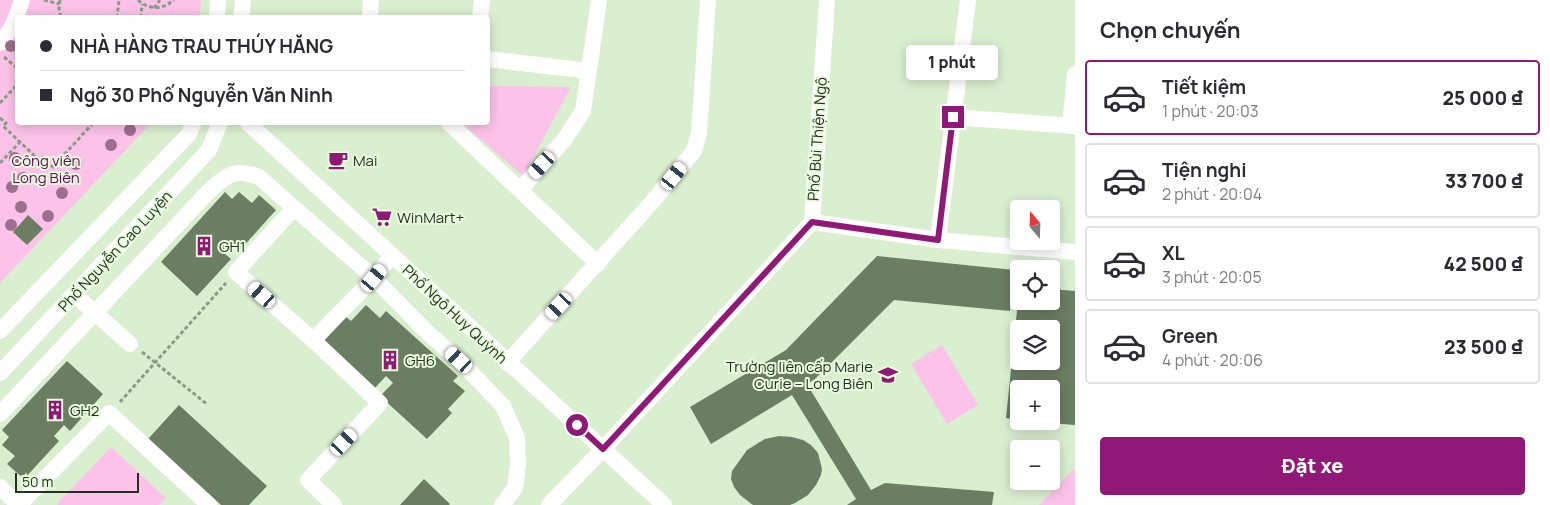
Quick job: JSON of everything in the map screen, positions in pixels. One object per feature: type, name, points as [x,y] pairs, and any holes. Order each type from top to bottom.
[{"type":"street","points":[[17,15],[22,0]]},
{"type":"street","points":[[217,15],[218,0]]},
{"type":"street","points":[[241,15],[243,0]]},
{"type":"street","points":[[370,15],[371,0]]},
{"type":"street","points":[[480,15],[482,0]]},
{"type":"street","points":[[520,190],[564,140],[583,111],[599,0]]},
{"type":"street","points":[[508,363],[598,264],[694,151],[700,132],[708,0]]},
{"type":"street","name":"Phố Bùi Thiện Ngộ","points":[[549,505],[812,222],[827,0]]},
{"type":"street","points":[[938,240],[968,0]]},
{"type":"street","points":[[0,42],[15,20]]},
{"type":"street","points":[[490,59],[589,72]]},
{"type":"street","points":[[953,117],[1073,126],[1075,74]]},
{"type":"street","name":"Phố Nguyễn Cao Luyện","points":[[0,331],[189,134],[193,125]]},
{"type":"street","name":"Phố Nguyễn Cao Luyện","points":[[0,373],[209,150],[219,125]]},
{"type":"street","name":"Phố Ngô Huy Quỳnh","points":[[251,125],[664,505]]},
{"type":"street","points":[[451,125],[598,264]]},
{"type":"street","points":[[0,414],[208,192],[232,173],[246,172],[259,176],[374,278],[429,334],[459,360],[503,406],[517,438],[518,465],[515,488],[502,505]]},
{"type":"street","points":[[294,208],[236,272],[313,340],[380,403],[308,480],[334,505]]},
{"type":"street","points":[[812,222],[938,240],[1075,252]]},
{"type":"street","points":[[313,340],[374,278],[392,256]]},
{"type":"street","points":[[74,294],[130,344]]},
{"type":"street","points":[[0,487],[19,505],[110,413],[209,505]]},
{"type":"path","points":[[44,0],[60,2],[61,15]]},
{"type":"path","points":[[117,15],[119,0]]},
{"type":"path","points":[[138,0],[142,4],[154,8],[162,7],[174,0]]},
{"type":"path","points":[[154,8],[160,0]]},
{"type":"path","points":[[141,15],[142,4]]},
{"type":"path","points":[[0,53],[15,66]]},
{"type":"path","points":[[0,103],[15,87]]},
{"type":"path","points":[[0,118],[6,123],[3,126],[38,159],[41,156],[53,167],[91,125]]},
{"type":"path","points":[[0,163],[20,142]]},
{"type":"path","points":[[110,413],[236,272]]},
{"type":"path","points":[[130,344],[156,362],[208,405]]},
{"type":"green space","name":"Công viên Long Biên","points":[[0,0],[201,0],[199,15],[15,15],[15,125],[149,125],[0,283]]},
{"type":"green space","points":[[490,86],[571,87],[523,176],[464,125],[490,125]]},
{"type":"green space","points":[[942,345],[978,405],[947,424],[911,364]]},
{"type":"green space","points":[[111,447],[166,498],[159,505],[58,505],[57,504]]},
{"type":"green space","points":[[1075,468],[1075,505],[1039,505],[1054,490],[1060,490],[1060,483]]},
{"type":"building","name":"GH1","points":[[225,192],[232,199],[239,192],[252,203],[259,195],[276,210],[241,249],[235,244],[225,254],[231,259],[197,296],[161,262]]},
{"type":"building","points":[[28,215],[43,229],[27,245],[13,232]]},
{"type":"building","points":[[877,256],[1010,270],[1010,311],[894,300],[815,379],[807,384],[871,490],[885,483],[994,492],[992,505],[847,505],[856,499],[792,395],[711,444],[690,407],[786,350]]},
{"type":"building","points":[[1060,290],[1075,291],[1075,425],[1060,424],[1060,380],[1010,380],[1010,419],[1006,418],[1011,370],[1060,370],[1060,320],[1016,320],[1017,310],[1060,310]]},
{"type":"building","name":"GH6","points":[[366,305],[380,318],[386,311],[458,376],[453,381],[465,391],[448,409],[452,413],[427,439],[380,396],[393,383],[386,376],[373,390],[322,343],[346,317],[351,321]]},
{"type":"building","name":"GH2","points":[[67,361],[103,394],[70,431],[64,425],[54,436],[59,441],[24,479],[7,464],[15,456],[2,445],[9,437],[2,430]]},
{"type":"building","points":[[179,405],[267,486],[249,505],[221,505],[148,439]]},
{"type":"building","points":[[779,436],[803,440],[811,445],[818,453],[822,469],[821,475],[808,495],[795,503],[790,505],[753,505],[740,495],[734,487],[731,479],[732,471],[747,450],[765,439]]},
{"type":"building","points":[[424,479],[450,504],[449,505],[400,505]]},
{"type":"place","name":"Mai","points":[[338,160]]},
{"type":"place","name":"WinMart+","points":[[382,217]]},
{"type":"place","name":"GH1","points":[[204,246]]},
{"type":"place","name":"GH6","points":[[390,360]]},
{"type":"place","name":"Trường liên cấp Marie Curie – Long Biên","points":[[888,375]]},
{"type":"place","name":"GH2","points":[[55,410]]},
{"type":"route","points":[[577,425],[603,449],[812,222],[938,240],[953,117]]}]
